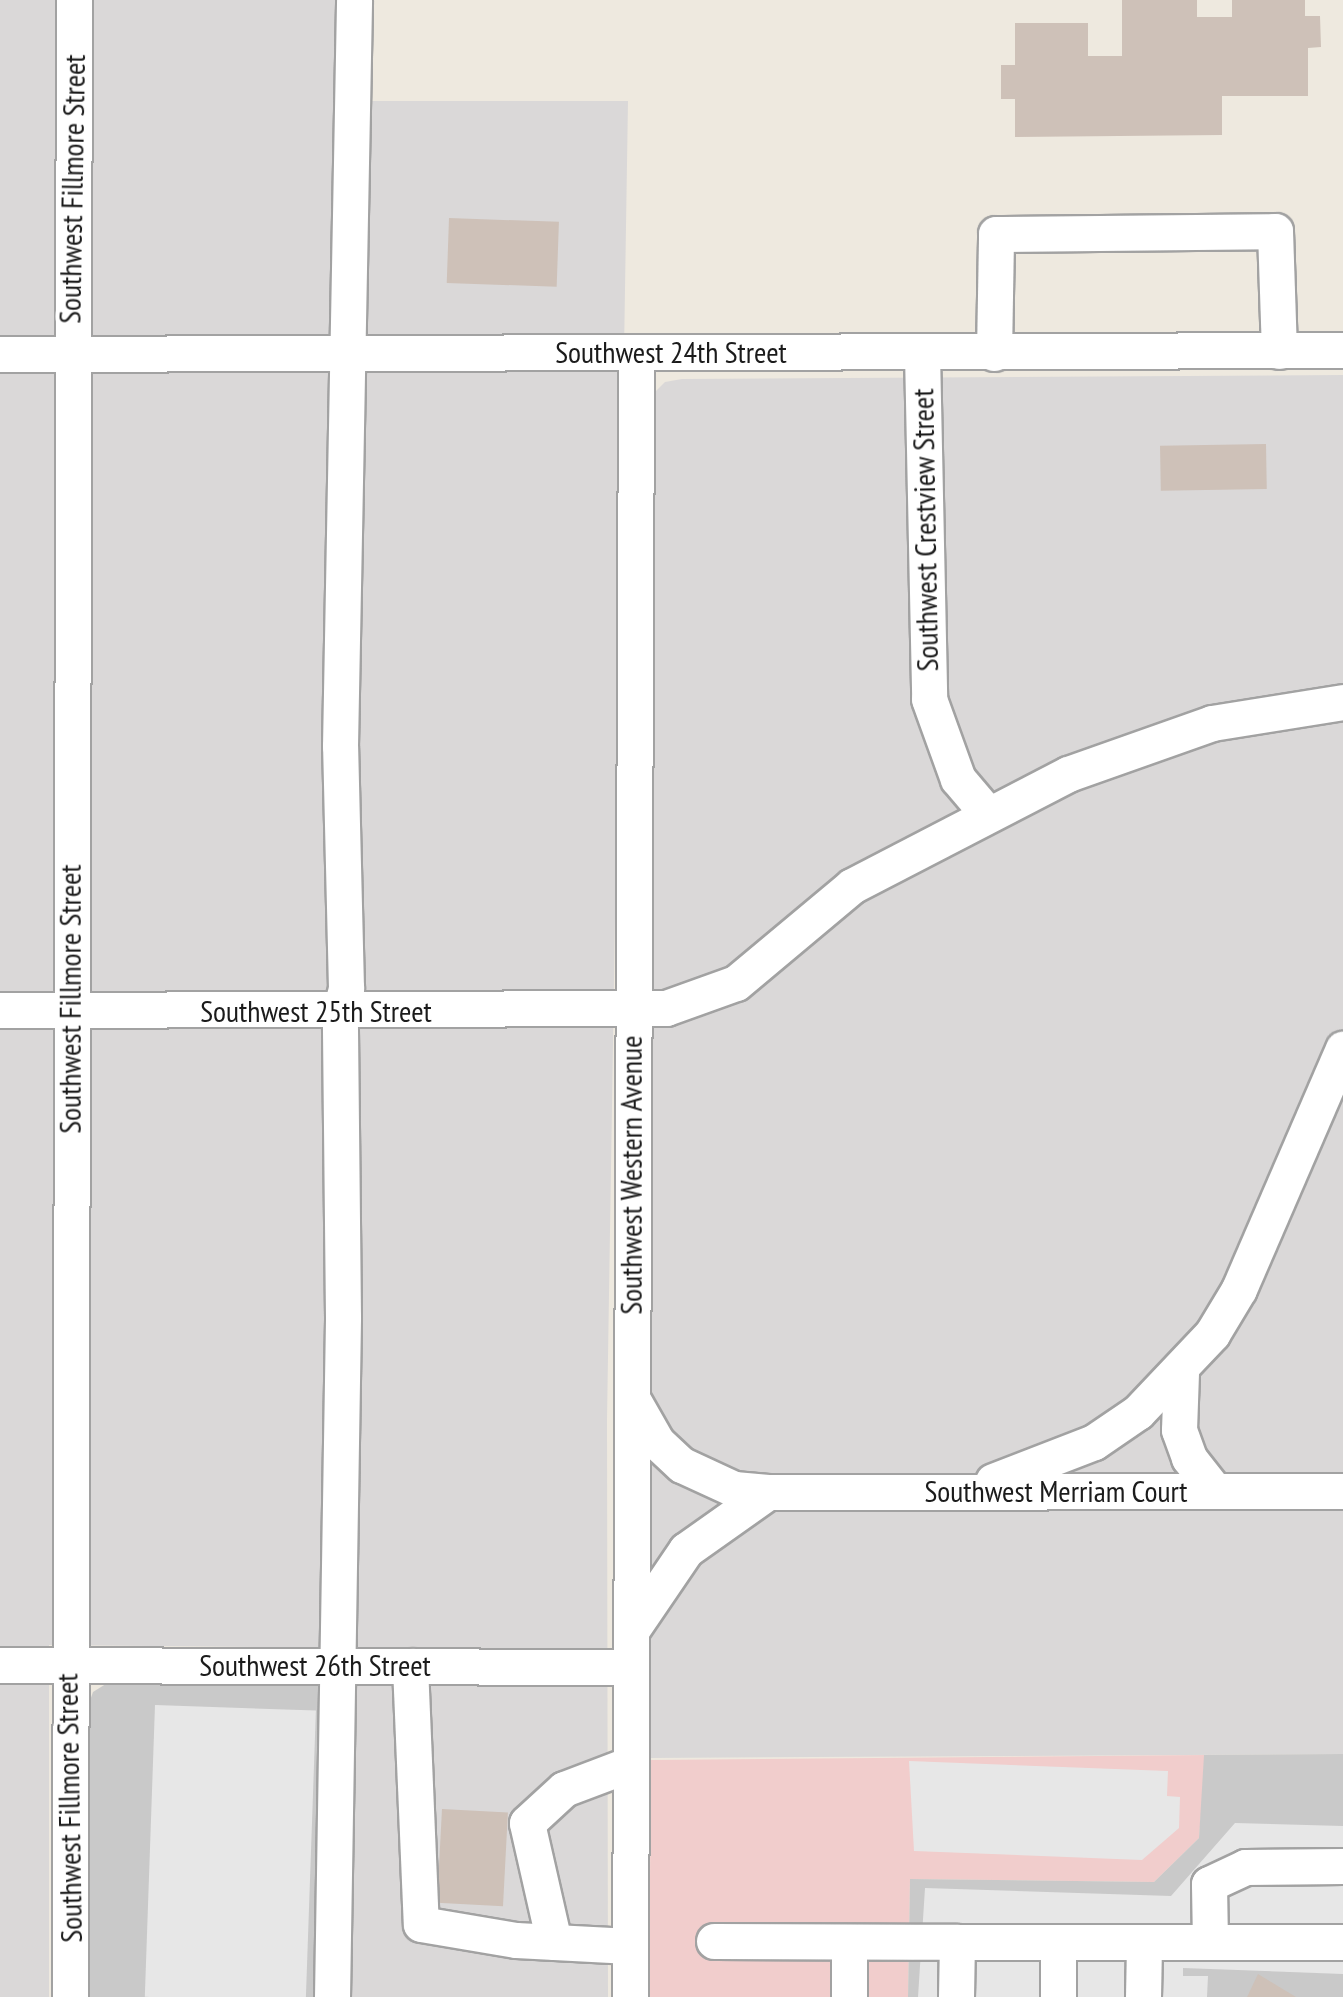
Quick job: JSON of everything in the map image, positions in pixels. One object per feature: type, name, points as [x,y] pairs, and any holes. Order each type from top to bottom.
[{"type":"street","name":"Southwest Fillmore Street","points":[[70,1997],[70,352],[74,0]]},
{"type":"street","points":[[332,1997],[334,1663],[343,1317],[340,1011],[346,988],[340,746],[354,0]]},
{"type":"street","points":[[994,352],[996,234],[1255,231],[1275,231],[1279,351]]},
{"type":"street","name":"Southwest 24th Street","points":[[0,354],[1343,350]]},
{"type":"street","name":"Southwest Western Avenue","points":[[630,1997],[636,352]]},
{"type":"street","name":"Southwest Crestview Street","points":[[922,353],[929,699],[958,780],[986,812]]},
{"type":"street","name":"Southwest 25th Street","points":[[0,1010],[632,1012],[666,1008],[736,983],[852,886],[986,812],[1138,746],[1212,723],[1343,702]]},
{"type":"street","points":[[952,1492],[1069,1456],[1138,1412],[1181,1373],[1240,1289],[1343,1049]]},
{"type":"street","points":[[1181,1373],[1178,1430],[1189,1458],[1215,1491]]},
{"type":"street","name":"Southwest Merriam Court","points":[[630,1392],[657,1442],[682,1465],[734,1489],[1343,1491]]},
{"type":"street","points":[[630,1650],[686,1550],[768,1492]]},
{"type":"street","name":"Southwest 26th Street","points":[[0,1665],[410,1666],[630,1650]]},
{"type":"street","points":[[410,1666],[421,1924],[554,1942],[630,1946]]},
{"type":"street","points":[[554,1942],[526,1823],[564,1789],[630,1764]]},
{"type":"street","points":[[1210,1942],[1209,1884],[1245,1867],[1343,1866]]},
{"type":"street","points":[[714,1941],[1343,1942]]},
{"type":"street","points":[[848,1942],[848,1997]]},
{"type":"street","points":[[956,1942],[956,1997]]},
{"type":"street","points":[[1144,1943],[1144,1997]]},
{"type":"street","points":[[1058,1944],[1058,1997]]},
{"type":"shaded area","points":[[0,0],[339,0],[339,101],[628,101],[607,1420],[608,1997],[351,1997],[347,1648],[49,1645],[49,1997],[0,1997]]},
{"type":"shaded area","points":[[1343,375],[1343,1754],[650,1758],[647,416],[652,395],[665,382],[682,379]]},
{"type":"shaded area","points":[[109,1682],[327,1682],[322,1997],[86,1997],[87,1709],[93,1692]]},
{"type":"shaded area","points":[[155,1705],[316,1711],[306,1997],[145,1997]]},
{"type":"shaded area","points":[[1343,1754],[1343,1997],[908,1997],[910,1879],[1154,1882],[1199,1838],[1204,1755]]},
{"type":"shaded area","points":[[1206,1755],[1199,1838],[1154,1882],[910,1879],[908,1997],[649,1997],[651,1760]]},
{"type":"shaded area","points":[[909,1761],[1168,1771],[1167,1796],[1180,1797],[1179,1828],[1142,1860],[914,1851]]},
{"type":"shaded area","points":[[1235,1823],[1343,1826],[1343,1974],[1183,1968],[1183,1976],[1208,1976],[1207,1997],[918,1997],[925,1888],[1171,1896]]},
{"type":"building","points":[[1122,0],[1197,0],[1197,17],[1232,17],[1232,0],[1305,0],[1305,16],[1320,16],[1321,47],[1308,48],[1308,96],[1222,96],[1222,135],[1015,137],[1015,99],[1001,99],[1001,65],[1015,65],[1015,23],[1088,23],[1088,56],[1122,56]]},
{"type":"building","points":[[449,218],[559,222],[557,287],[447,283]]},
{"type":"building","points":[[1266,444],[1267,489],[1161,491],[1160,446]]},
{"type":"building","points":[[442,1809],[508,1812],[503,1906],[437,1903]]},
{"type":"building","points":[[1258,1974],[1296,1997],[1247,1997]]}]
